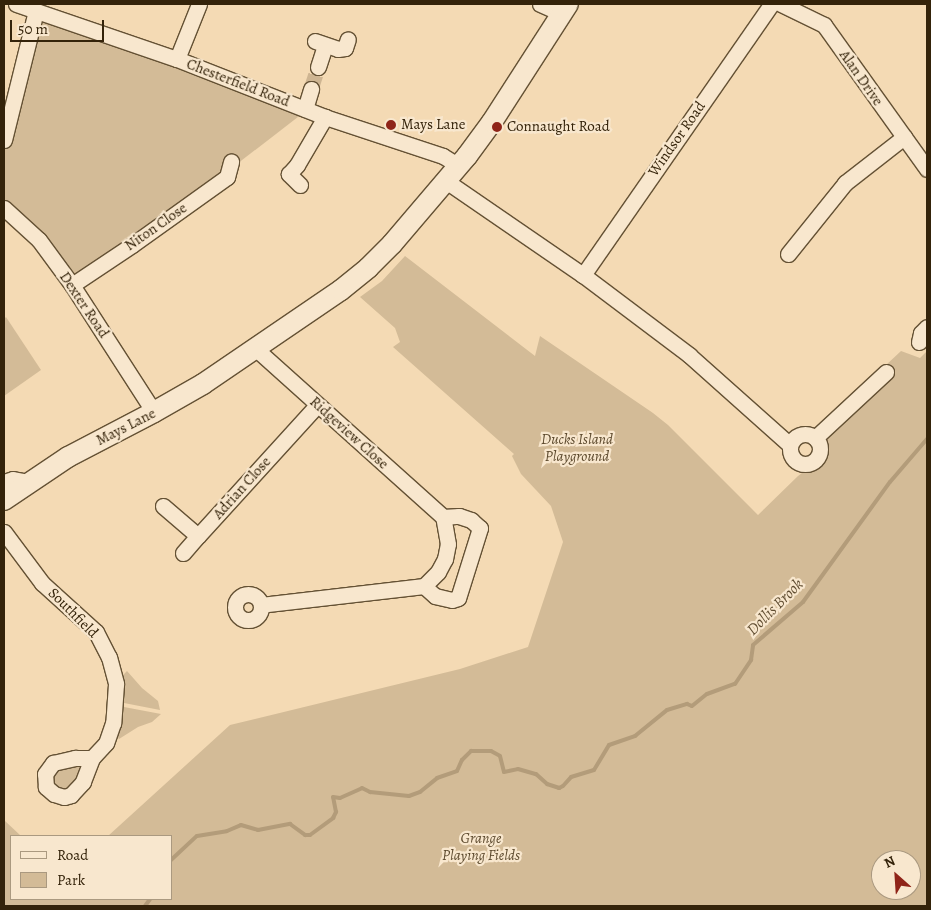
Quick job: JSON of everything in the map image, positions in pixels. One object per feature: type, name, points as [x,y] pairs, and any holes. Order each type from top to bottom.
[{"type":"street","name":"Chesterfield Road","points":[[16,4],[177,59],[325,117],[443,156],[453,173]]},
{"type":"street","points":[[177,59],[199,4]]},
{"type":"street","points":[[540,4],[565,9]]},
{"type":"street","name":"Windsor Road","points":[[583,275],[771,4]]},
{"type":"street","name":"Alan Drive","points":[[780,4],[824,25],[927,169]]},
{"type":"street","name":"Mays Lane","points":[[4,500],[28,482],[68,457],[180,398],[256,349],[368,268],[453,173],[492,122],[565,9]]},
{"type":"street","points":[[4,140],[36,11]]},
{"type":"street","points":[[318,68],[320,43],[338,49],[345,48],[348,39]]},
{"type":"street","points":[[305,109],[311,89]]},
{"type":"street","points":[[300,185],[289,174],[297,165],[325,117]]},
{"type":"street","points":[[788,254],[845,183],[904,137]]},
{"type":"street","name":"Niton Close","points":[[72,285],[227,177],[232,162]]},
{"type":"street","points":[[453,173],[689,355],[790,445]]},
{"type":"street","name":"Dexter Road","points":[[4,208],[39,240],[72,285],[154,412]]},
{"type":"street","points":[[919,342],[921,333],[927,327]]},
{"type":"street","name":"Ridgeview Close","points":[[256,349],[443,517]]},
{"type":"street","points":[[815,438],[886,372]]},
{"type":"street","name":"Adrian Close","points":[[183,554],[317,405]]},
{"type":"street","points":[[800,434],[815,438],[820,448],[819,454],[812,463],[806,465],[796,462],[790,455],[790,445],[796,436],[800,434]]},
{"type":"street","points":[[4,482],[13,479],[28,482]]},
{"type":"street","points":[[163,506],[198,536]]},
{"type":"street","points":[[261,605],[424,586],[438,572],[445,559],[448,544],[443,517],[459,516],[471,520],[480,528],[458,598],[452,600],[440,598],[424,586]]},
{"type":"street","name":"Southfield","points":[[4,532],[42,583],[96,632],[109,657],[116,684],[114,723],[106,743],[92,758]]},
{"type":"green space","points":[[36,11],[307,110],[132,245],[72,285],[4,212],[4,140]]},
{"type":"green space","points":[[405,256],[535,356],[540,336],[653,413],[668,425],[758,515],[798,476],[818,461],[821,442],[885,366],[901,351],[920,358],[927,351],[927,906],[4,906],[4,820],[20,835],[10,835],[10,900],[172,900],[172,835],[109,835],[230,725],[460,669],[528,647],[563,542],[551,506],[521,474],[512,456],[514,454],[393,347],[400,342],[395,328],[360,297],[382,281]]},
{"type":"green space","points":[[6,317],[41,370],[4,396],[4,319]]},
{"type":"green space","points":[[127,671],[142,688],[158,701],[160,710],[124,703],[122,676]]},
{"type":"green space","points":[[124,707],[161,714],[152,722],[138,727],[119,739],[117,736]]},
{"type":"green space","points":[[78,763],[81,770],[80,777],[69,790],[54,789],[51,771]]},
{"type":"waterway","name":"Dollis Brook","points":[[172,859],[197,836],[227,831],[241,825],[258,830],[290,824],[305,835],[310,835],[333,818],[336,812],[333,797],[340,798],[362,788],[370,792],[409,796],[420,792],[437,778],[457,771],[462,760],[471,751],[491,751],[500,756],[504,772],[518,769],[536,774],[547,784],[559,788],[571,777],[594,770],[609,745],[635,736],[667,710],[687,704],[692,706],[707,694],[735,684],[751,660],[753,645],[803,602],[890,482],[927,439]]},
{"type":"waterway","name":"Dollis Brook","points":[[145,906],[149,900]]},
{"type":"tunnel","points":[[311,89],[318,67]]},
{"type":"place","name":"Mays Lane","points":[[391,125]]},
{"type":"place","name":"Connaught Road","points":[[497,127]]},
{"type":"park label","name":"Ducks Island Playground","points":[[577,448]]},
{"type":"park label","name":"Grange Playing Fields","points":[[481,846]]}]
